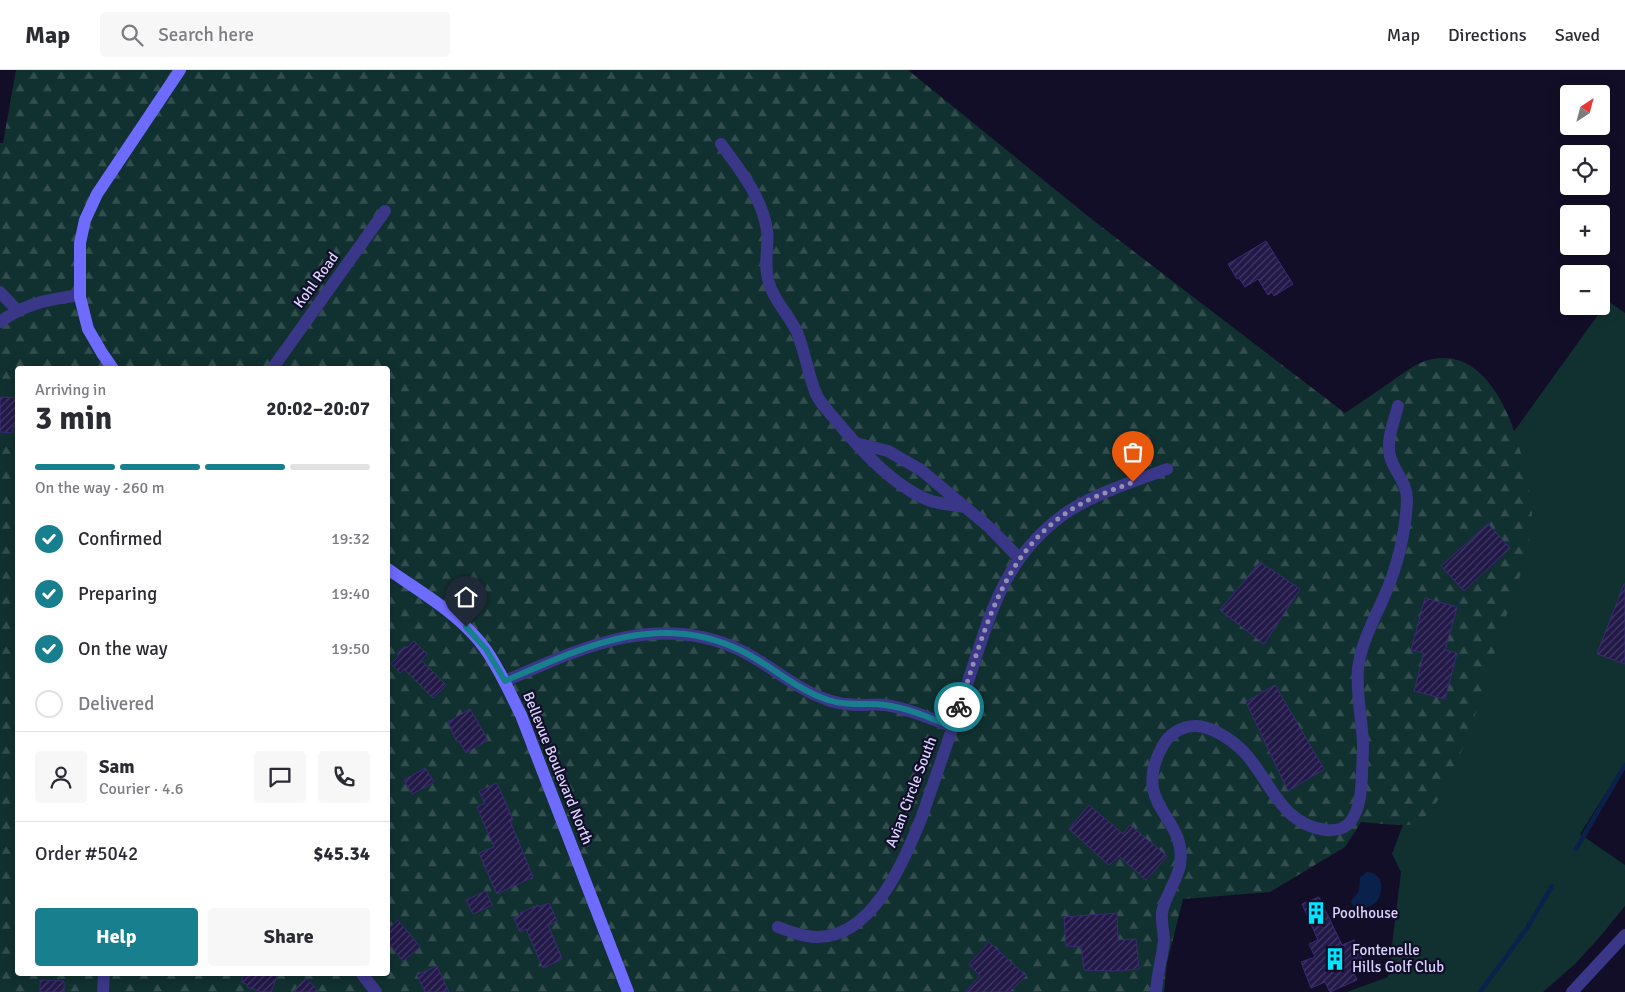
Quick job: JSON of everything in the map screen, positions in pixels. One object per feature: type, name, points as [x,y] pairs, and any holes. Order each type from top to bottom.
[{"type":"main road","points":[[111,366],[88,329],[80,295],[80,243],[85,220],[97,194],[180,70]]},
{"type":"main road","name":"Bellevue Boulevard North","points":[[390,570],[446,610],[466,627],[486,649],[505,681],[628,992]]},
{"type":"street","points":[[721,144],[749,184],[762,214],[767,231],[765,266],[769,284],[777,301],[796,330],[817,396],[870,459],[914,492],[928,500],[965,507]]},
{"type":"street","name":"Kohl Road","points":[[274,366],[386,211]]},
{"type":"street","points":[[0,292],[17,310]]},
{"type":"street","points":[[0,322],[17,310],[46,301],[80,295]]},
{"type":"street","points":[[1156,992],[1164,937],[1162,913],[1180,864],[1180,848],[1174,830],[1157,804],[1151,780],[1155,760],[1165,742],[1176,731],[1188,726],[1202,726],[1217,733],[1244,752],[1274,795],[1296,819],[1313,827],[1341,830],[1349,823],[1357,811],[1361,793],[1363,746],[1358,670],[1361,650],[1395,569],[1405,516],[1407,496],[1403,481],[1390,457],[1389,442],[1398,406]]},
{"type":"street","points":[[855,443],[888,451],[922,470],[990,528],[1019,558]]},
{"type":"street","name":"Avian Circle South","points":[[778,927],[801,935],[830,936],[856,925],[868,914],[889,883],[909,846],[953,727],[993,610],[1008,574],[1019,558],[1047,528],[1063,515],[1081,504],[1167,470]]},
{"type":"street","points":[[505,681],[568,654],[597,644],[634,636],[683,633],[709,638],[740,650],[807,692],[829,700],[848,705],[883,704],[902,708],[953,727]]},
{"type":"street","points":[[1572,992],[1625,936]]},
{"type":"street","points":[[103,992],[104,976]]},
{"type":"street","points":[[364,976],[376,992]]},
{"type":"green space","points":[[16,70],[908,70],[1094,221],[1345,413],[1409,369],[1428,360],[1451,358],[1471,366],[1488,381],[1501,401],[1512,424],[1520,448],[1529,491],[1532,517],[1531,531],[1521,572],[1461,753],[1437,802],[1427,815],[1418,822],[1410,825],[1397,825],[1361,822],[1345,847],[1270,892],[1183,899],[1167,963],[1164,992],[0,992],[0,143],[3,143]]},
{"type":"green space","points":[[1610,302],[1625,313],[1625,763],[1580,834],[1625,865],[1625,906],[1575,964],[1543,992],[1347,992],[1388,977],[1401,872],[1392,854],[1490,594],[1468,495],[1598,315],[1610,315]]},
{"type":"water","points":[[1367,872],[1376,875],[1379,879],[1381,893],[1374,903],[1361,909],[1352,905],[1351,901],[1359,891],[1360,878]]},
{"type":"building","points":[[1266,241],[1293,284],[1274,296],[1272,292],[1268,295],[1258,279],[1245,287],[1239,278],[1237,279],[1228,264]]},
{"type":"building","points":[[0,397],[15,398],[15,426],[13,426],[12,433],[0,432]]},
{"type":"building","points":[[1488,524],[1510,548],[1464,591],[1441,566]]},
{"type":"building","points":[[1260,562],[1300,589],[1264,644],[1220,610]]},
{"type":"building","points":[[1625,584],[1625,664],[1597,654]]},
{"type":"building","points":[[1425,598],[1457,607],[1445,650],[1457,653],[1445,699],[1414,691],[1424,653],[1411,650]]},
{"type":"building","points":[[414,641],[427,654],[421,660],[446,685],[433,698],[404,669],[400,673],[391,664],[405,646],[407,648]]},
{"type":"building","points":[[1275,685],[1324,769],[1288,791],[1246,702]]},
{"type":"building","points":[[470,709],[488,740],[466,753],[459,741],[457,742],[448,722]]},
{"type":"building","points":[[425,768],[434,782],[412,794],[404,780]]},
{"type":"building","points":[[497,783],[513,820],[510,821],[533,877],[497,894],[479,853],[494,847],[477,807],[485,803],[479,791]]},
{"type":"building","points":[[1089,805],[1123,834],[1130,825],[1167,856],[1146,880],[1119,856],[1109,865],[1069,829]]},
{"type":"building","points":[[486,891],[492,905],[473,914],[466,900]]},
{"type":"building","name":"Fontenelle Hills Golf Club","points":[[1319,897],[1342,945],[1354,940],[1365,966],[1353,971],[1357,980],[1330,992],[1325,982],[1311,988],[1301,962],[1315,957],[1309,944],[1318,940],[1302,904]]},
{"type":"building","points":[[549,903],[557,921],[548,925],[562,959],[543,968],[526,929],[520,932],[514,918],[521,915],[520,913],[538,905],[539,907]]},
{"type":"building","points":[[1117,913],[1118,940],[1136,939],[1139,969],[1113,971],[1084,970],[1081,947],[1066,946],[1064,917]]},
{"type":"building","points":[[398,920],[420,947],[403,961],[390,945],[390,927]]},
{"type":"building","points":[[989,942],[1026,976],[1009,992],[965,992],[980,976],[969,964]]},
{"type":"building","points":[[437,966],[449,992],[425,992],[417,975]]},
{"type":"building","points":[[243,976],[277,976],[271,992],[262,992],[247,987],[248,985],[241,982]]},
{"type":"building","points":[[306,978],[319,992],[292,992]]},
{"type":"building","points":[[40,980],[64,981],[64,992],[40,992]]},
{"type":"waterway","points":[[1576,849],[1625,765]]},
{"type":"waterway","points":[[1480,992],[1527,928],[1552,886]]},
{"type":"way so far","points":[[959,707],[1001,589],[1019,558],[1047,528],[1063,515],[1081,504],[1133,482]]},
{"type":"place","name":"Poolhouse","points":[[1316,913]]},
{"type":"place","name":"Fontenelle Hills Golf Club","points":[[1335,959]]},
{"type":"route","points":[[466,627],[486,649],[505,681],[568,654],[597,644],[626,637],[659,633],[683,633],[709,638],[740,650],[807,692],[829,700],[848,705],[883,704],[902,708],[953,727],[959,707]]}]
